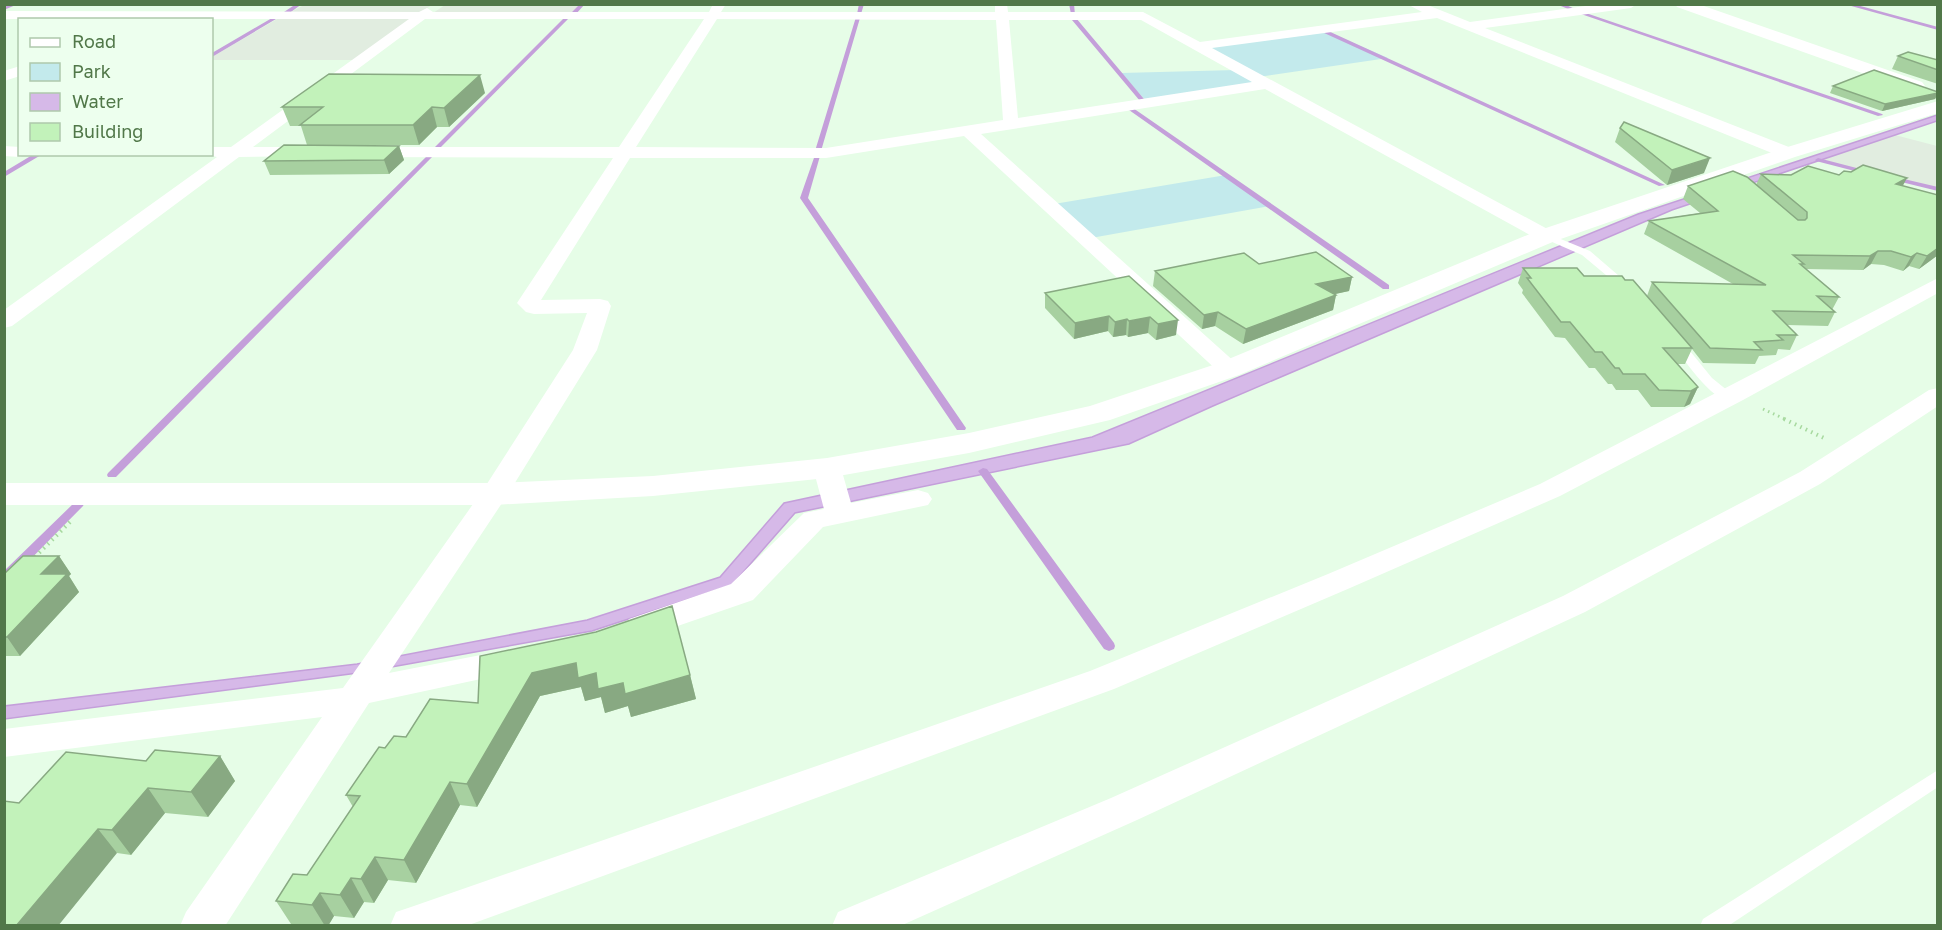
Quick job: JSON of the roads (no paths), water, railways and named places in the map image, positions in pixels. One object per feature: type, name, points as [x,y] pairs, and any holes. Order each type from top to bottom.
[{"type":"street","points":[[129,17],[156,4]]},
{"type":"street","points":[[4,321],[438,4]]},
{"type":"street","points":[[1413,4],[1788,153]]},
{"type":"street","points":[[1469,26],[1631,4]]},
{"type":"street","points":[[1682,4],[1938,93]]},
{"type":"street","points":[[4,15],[129,17],[716,10],[1141,10],[1197,46],[1265,84],[1546,236]]},
{"type":"street","points":[[201,926],[494,494],[585,350],[600,306],[534,307],[528,303],[716,10]]},
{"type":"street","points":[[1002,10],[1011,124]]},
{"type":"street","points":[[1197,46],[1438,14]]},
{"type":"street","points":[[4,77],[18,71]]},
{"type":"street","points":[[354,152],[826,153],[1265,84]]},
{"type":"street","points":[[612,637],[742,592],[814,520],[834,494],[969,443],[1099,413],[1229,369],[1546,236],[1732,179],[1788,153],[1938,107]]},
{"type":"street","points":[[968,130],[1229,369]]},
{"type":"street","points":[[213,152],[330,152]]},
{"type":"street","points":[[411,926],[887,759],[1102,680],[1340,581],[1550,490],[1731,397],[1938,284]]},
{"type":"street","points":[[853,926],[1124,809],[1574,604],[1810,478],[1938,395]]},
{"type":"street","points":[[4,494],[494,494],[654,486],[918,500]]},
{"type":"street","points":[[4,743],[360,691],[544,654]]},
{"type":"lane","points":[[1546,236],[1586,253],[1638,296]]},
{"type":"lane","points":[[1670,333],[1708,381],[1731,397]]},
{"type":"lane","points":[[70,757],[94,731]]},
{"type":"lane","points":[[1710,926],[1938,777]]},
{"type":"water","points":[[1937,115],[1937,121],[1672,210],[1129,444],[795,513],[732,585],[592,631],[358,673],[5,719],[4,706],[357,664],[587,620],[720,577],[784,503],[1092,437],[1638,214]]},
{"type":"waterway","points":[[4,9],[16,4]]},
{"type":"waterway","points":[[286,13],[300,4]]},
{"type":"waterway","points":[[573,14],[583,4]]},
{"type":"waterway","points":[[859,14],[862,4]]},
{"type":"waterway","points":[[1071,4],[1073,14]]},
{"type":"waterway","points":[[1558,4],[1575,10]]},
{"type":"waterway","points":[[1846,4],[1938,29]]},
{"type":"waterway","points":[[1583,13],[1880,115]]},
{"type":"waterway","points":[[436,149],[568,17]]},
{"type":"waterway","points":[[818,151],[858,18]]},
{"type":"waterway","points":[[213,54],[274,19]]},
{"type":"waterway","points":[[1074,19],[1142,100]]},
{"type":"waterway","points":[[1324,31],[1661,185]]},
{"type":"waterway","points":[[1131,109],[1386,287]]},
{"type":"waterway","points":[[112,475],[431,155]]},
{"type":"waterway","points":[[4,175],[36,156]]},
{"type":"waterway","points":[[817,156],[804,198],[961,428]]},
{"type":"waterway","points":[[1818,160],[1870,173]]},
{"type":"waterway","points":[[1891,178],[1938,189]]},
{"type":"waterway","points":[[983,471],[1109,646]]},
{"type":"waterway","points":[[4,579],[79,504]]}]
